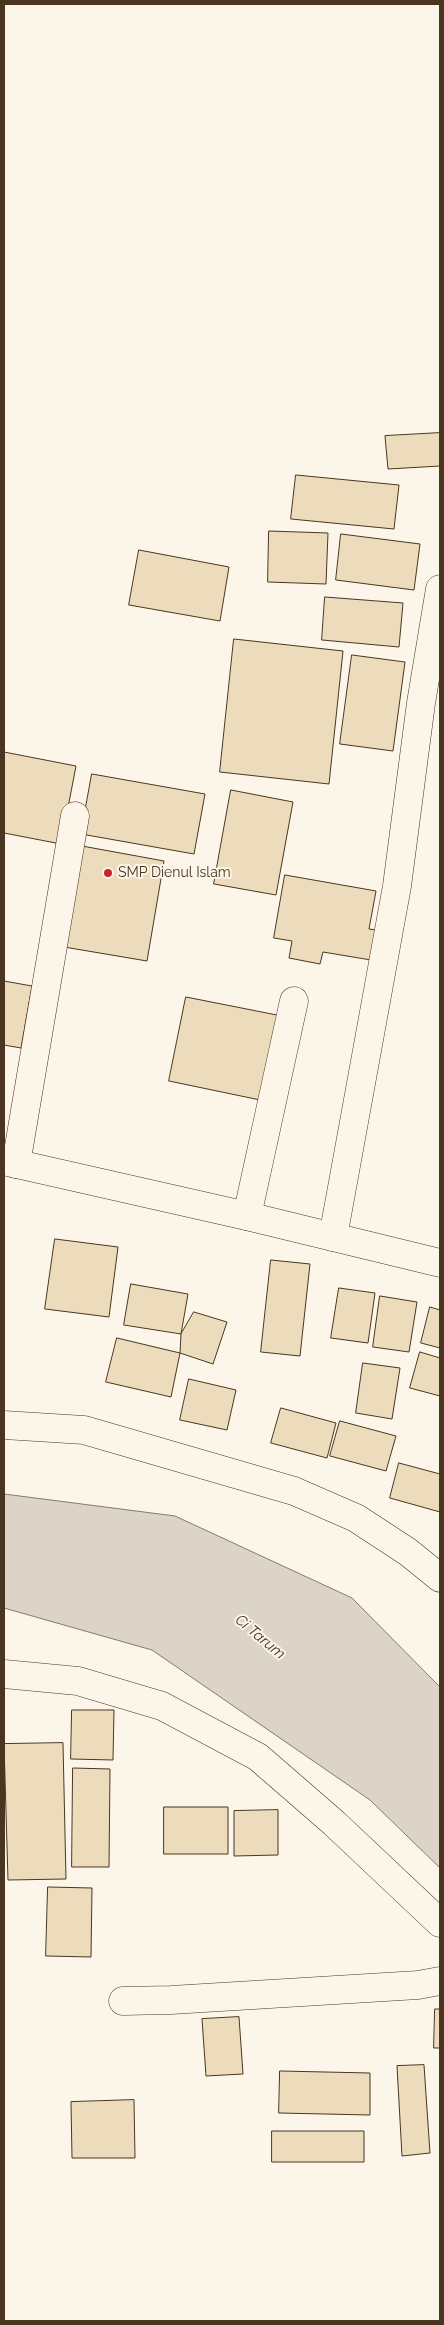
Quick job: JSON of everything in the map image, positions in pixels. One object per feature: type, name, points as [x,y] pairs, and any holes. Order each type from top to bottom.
[{"type":"street","points":[[333,1237],[397,886],[421,703],[440,589]]},
{"type":"street","points":[[75,816],[10,1163],[247,1216],[440,1263]]},
{"type":"street","points":[[247,1216],[294,1001]]},
{"type":"street","points":[[4,1425],[84,1430],[294,1491],[356,1518],[408,1552],[440,1578]]},
{"type":"street","points":[[4,1674],[78,1681],[162,1706],[258,1757],[334,1823],[440,1923]]},
{"type":"street","points":[[123,2001],[171,2000],[408,1986],[440,1981]]},
{"type":"water","name":"Ci Tarum","points":[[4,1494],[175,1516],[352,1598],[440,1687],[440,1868],[370,1800],[152,1650],[4,1608]]},
{"type":"building","points":[[440,433],[440,466],[388,469],[385,436]]},
{"type":"building","points":[[296,475],[399,485],[394,529],[291,519]]},
{"type":"building","points":[[269,531],[328,533],[326,584],[268,582]]},
{"type":"building","points":[[341,534],[420,544],[414,590],[336,580]]},
{"type":"building","points":[[139,550],[229,567],[220,621],[129,605]]},
{"type":"building","points":[[325,597],[403,603],[399,647],[322,640]]},
{"type":"building","points":[[234,639],[343,651],[329,784],[220,772]]},
{"type":"building","points":[[352,655],[405,662],[393,751],[340,744]]},
{"type":"building","points":[[4,752],[76,766],[61,844],[4,833]]},
{"type":"building","points":[[92,774],[205,794],[194,854],[81,834]]},
{"type":"building","points":[[231,790],[293,802],[276,895],[214,884]]},
{"type":"building","points":[[82,846],[164,861],[147,961],[64,947]]},
{"type":"building","points":[[285,875],[376,891],[369,929],[376,930],[371,960],[323,952],[320,964],[289,958],[292,941],[274,938]]},
{"type":"building","points":[[4,981],[32,986],[21,1048],[4,1045]]},
{"type":"building","points":[[186,997],[282,1016],[265,1101],[169,1081]]},
{"type":"building","points":[[55,1239],[118,1247],[109,1317],[45,1309]]},
{"type":"building","points":[[271,1260],[310,1264],[300,1356],[261,1352]]},
{"type":"building","points":[[131,1284],[188,1294],[181,1334],[124,1325]]},
{"type":"building","points":[[339,1288],[375,1293],[368,1343],[331,1338]]},
{"type":"building","points":[[380,1296],[417,1302],[409,1352],[373,1347]]},
{"type":"building","points":[[430,1307],[440,1310],[440,1348],[421,1343]]},
{"type":"building","points":[[194,1312],[227,1322],[213,1364],[180,1353],[181,1334]]},
{"type":"building","points":[[117,1338],[180,1353],[171,1397],[106,1382]]},
{"type":"building","points":[[420,1352],[440,1358],[440,1396],[410,1388]]},
{"type":"building","points":[[363,1363],[400,1368],[392,1419],[356,1413]]},
{"type":"building","points":[[189,1379],[236,1390],[227,1430],[180,1420]]},
{"type":"building","points":[[281,1408],[336,1423],[327,1458],[271,1443]]},
{"type":"building","points":[[340,1421],[396,1436],[386,1471],[330,1456]]},
{"type":"building","points":[[399,1463],[440,1474],[440,1512],[390,1498]]},
{"type":"building","points":[[72,1710],[114,1710],[113,1760],[71,1759]]},
{"type":"building","points":[[63,1743],[66,1879],[8,1880],[4,1744]]},
{"type":"building","points":[[73,1768],[110,1769],[109,1867],[72,1867]]},
{"type":"building","points":[[164,1807],[228,1807],[228,1854],[164,1854]]},
{"type":"building","points":[[278,1810],[278,1855],[234,1856],[234,1811]]},
{"type":"building","points":[[48,1887],[92,1888],[91,1957],[46,1956]]},
{"type":"building","points":[[435,2009],[440,2009],[440,2048],[434,2048]]},
{"type":"building","points":[[239,2017],[243,2074],[206,2076],[202,2019]]},
{"type":"building","points":[[424,2065],[430,2153],[402,2156],[397,2066]]},
{"type":"building","points":[[280,2071],[370,2073],[370,2115],[279,2113]]},
{"type":"building","points":[[134,2100],[135,2158],[72,2158],[71,2102]]},
{"type":"building","points":[[272,2131],[364,2131],[364,2162],[272,2162]]},
{"type":"place","name":"SMP Dienul Islam","points":[[108,873]]}]
